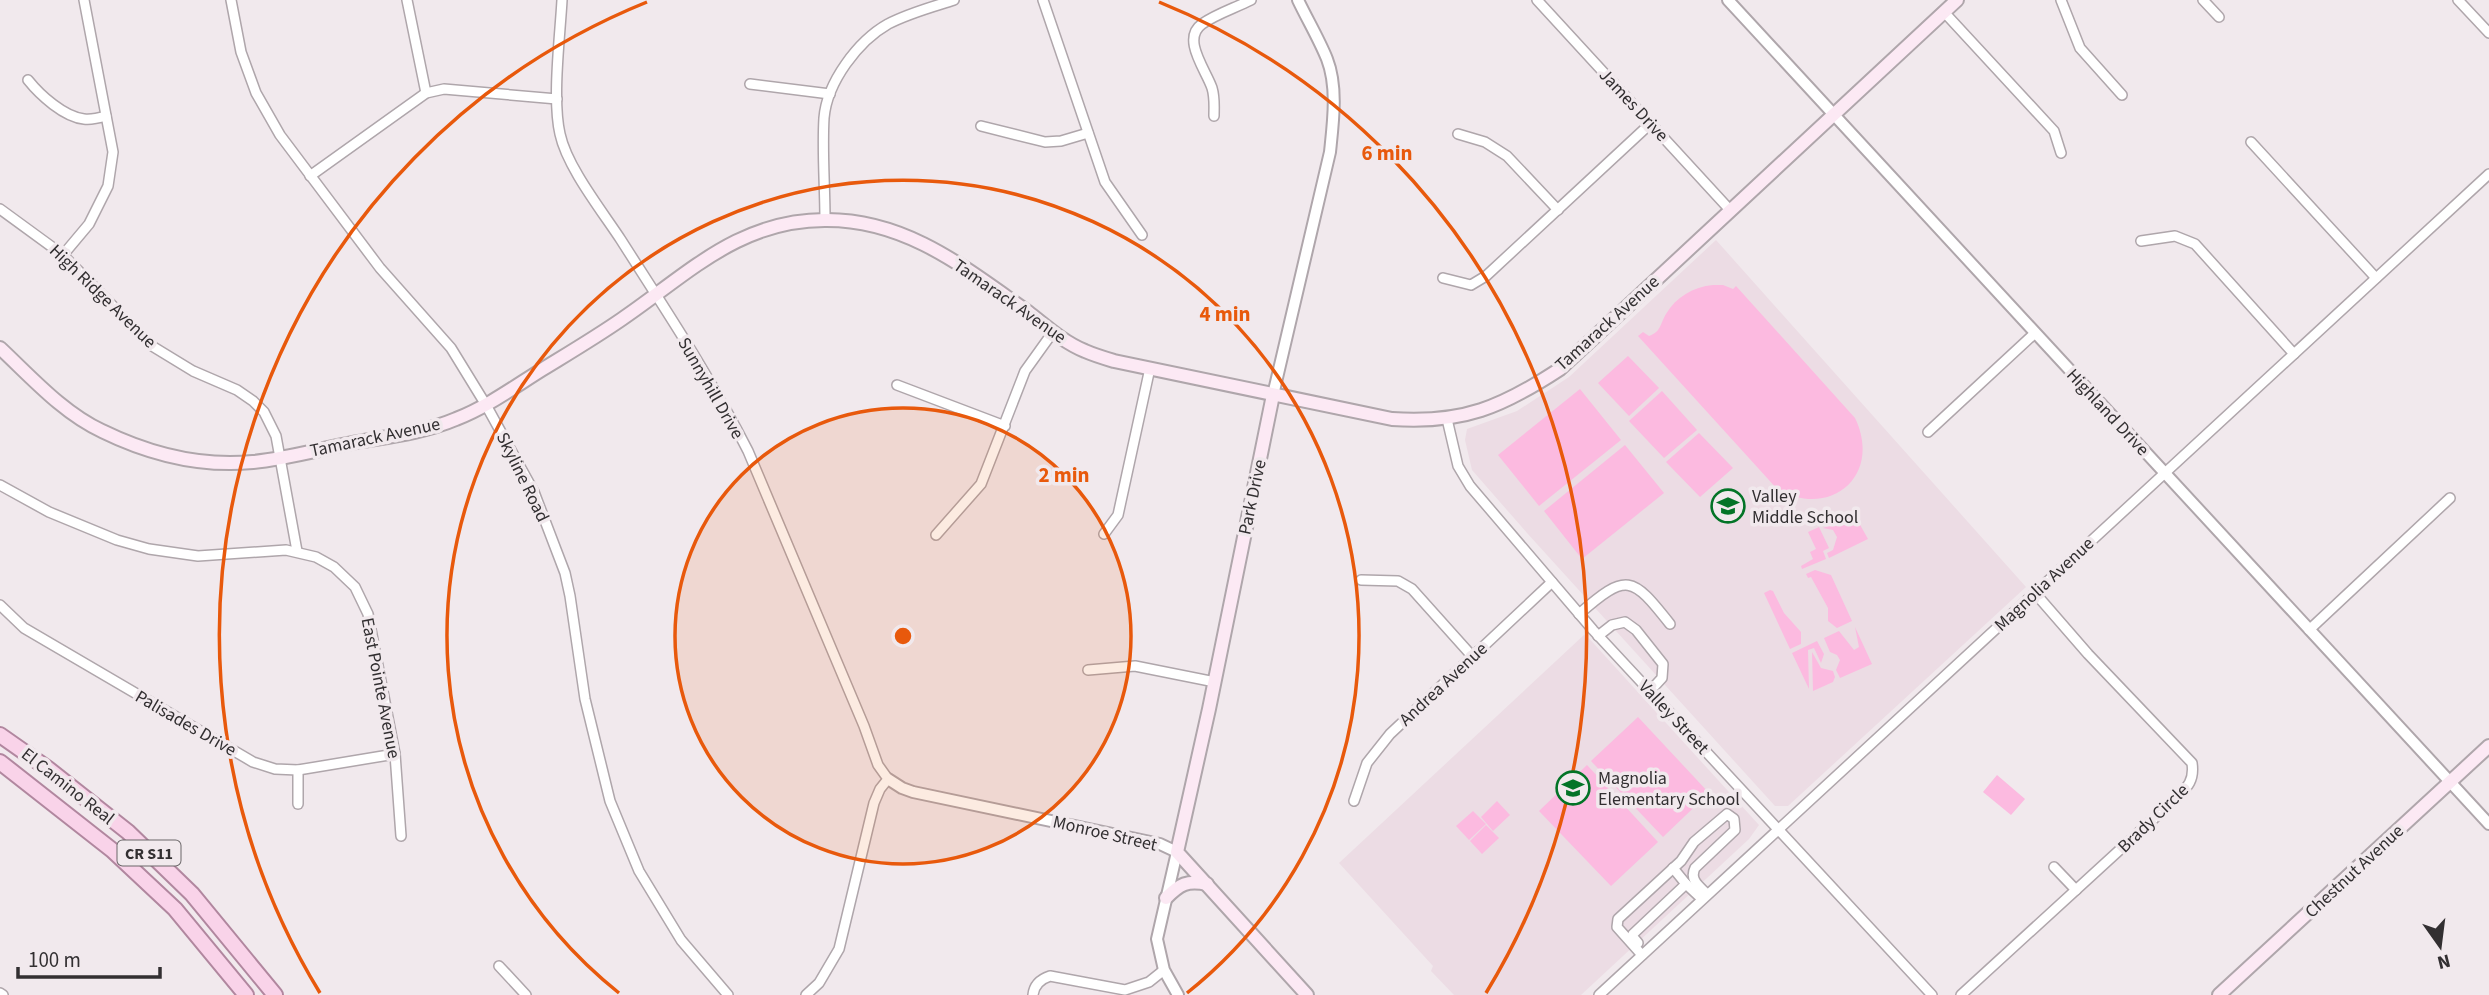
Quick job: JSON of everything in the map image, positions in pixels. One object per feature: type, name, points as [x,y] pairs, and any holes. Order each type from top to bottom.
[{"type":"main road","name":"Tamarack Avenue","points":[[0,348],[60,403],[99,430],[159,454],[225,463],[256,462],[425,429],[454,420],[486,405],[621,320],[700,261],[738,240],[760,231],[825,220],[876,225],[919,240],[1083,351],[1114,361],[1392,419],[1447,419],[1499,405],[1560,369],[1957,0]]},
{"type":"main road","name":"Park Drive","points":[[1177,852],[1215,682],[1273,395]]},
{"type":"main road","name":"El Camino Real","points":[[0,735],[128,832],[191,894],[275,995]]},
{"type":"main road","name":"Chestnut Avenue","points":[[2219,995],[2489,746]]},
{"type":"main road","name":"El Camino Real","points":[[0,762],[112,850],[175,909],[246,995]]},
{"type":"main road","name":"Monroe Street","points":[[1177,852],[1307,995]]},
{"type":"main road","points":[[1166,898],[1178,886],[1190,881],[1207,884]]},
{"type":"street","points":[[63,255],[89,224],[108,186],[113,152],[84,0]]},
{"type":"street","name":"Skyline Road","points":[[231,0],[241,52],[256,93],[279,135],[380,268],[451,348],[486,405],[542,509],[565,573],[585,699],[610,801],[639,871],[681,940],[728,995]]},
{"type":"street","points":[[407,0],[426,93]]},
{"type":"street","name":"Sunnyhill Drive","points":[[562,0],[557,99],[560,134],[571,162],[656,295],[727,411],[748,451],[878,765],[888,779]]},
{"type":"street","points":[[825,220],[824,116],[830,94],[845,63],[867,39],[887,25],[954,0]]},
{"type":"street","points":[[1042,0],[1105,182],[1143,235]]},
{"type":"street","points":[[1214,116],[1212,88],[1193,43],[1194,32],[1202,24],[1251,0]]},
{"type":"street","name":"Park Drive","points":[[1273,395],[1330,152],[1332,128],[1333,89],[1328,61],[1298,0]]},
{"type":"street","name":"James Drive","points":[[1537,0],[1730,210]]},
{"type":"street","name":"Highland Drive","points":[[1728,0],[2489,824]]},
{"type":"street","points":[[2061,0],[2080,48],[2122,95]]},
{"type":"street","points":[[2203,0],[2219,17]]},
{"type":"street","points":[[2458,0],[2489,33]]},
{"type":"street","points":[[1944,12],[2054,131],[2060,153]]},
{"type":"street","points":[[28,80],[41,97],[77,118],[87,120],[106,116]]},
{"type":"street","points":[[750,84],[830,94]]},
{"type":"street","points":[[310,176],[426,93],[444,89],[557,99]]},
{"type":"street","points":[[1443,278],[1471,285],[1486,276],[1651,123]]},
{"type":"street","points":[[981,126],[1045,142],[1061,141],[1088,133]]},
{"type":"street","points":[[1458,134],[1485,142],[1507,156],[1558,210]]},
{"type":"street","points":[[2251,142],[2376,278]]},
{"type":"street","name":"Magnolia Avenue","points":[[1599,995],[2489,174]]},
{"type":"street","name":"High Ridge Avenue","points":[[0,209],[63,255],[152,345],[173,360],[237,390],[264,412],[276,436],[281,457],[297,551]]},
{"type":"street","points":[[2141,241],[2175,236],[2195,244],[2294,354]]},
{"type":"street","points":[[936,536],[981,484],[1025,371],[1053,332]]},
{"type":"street","points":[[1928,432],[2035,333]]},
{"type":"street","points":[[1104,534],[1118,515],[1150,368]]},
{"type":"street","points":[[897,385],[1005,426]]},
{"type":"street","name":"Valley Street","points":[[1447,419],[1458,466],[1470,486],[1598,636],[1932,995]]},
{"type":"street","name":"East Pointe Avenue","points":[[0,485],[50,512],[117,540],[149,549],[198,556],[297,551],[334,567],[355,587],[368,614],[395,754],[401,836]]},
{"type":"street","points":[[2309,630],[2450,498]]},
{"type":"street","points":[[1361,580],[1398,581],[1412,589],[1472,656]]},
{"type":"street","name":"Andrea Avenue","points":[[1354,801],[1367,763],[1390,734],[1552,582]]},
{"type":"street","points":[[1579,614],[1607,590],[1620,585],[1640,589],[1670,624]]},
{"type":"street","name":"Brady Circle","points":[[1961,995],[2189,784],[2194,775],[2192,763],[2088,654],[2035,593]]},
{"type":"street","name":"Palisades Drive","points":[[0,605],[24,628],[253,762],[275,769],[298,770],[395,754]]},
{"type":"street","points":[[1598,636],[1612,625],[1625,622],[1636,630],[1663,664],[1662,678],[1650,691]]},
{"type":"street","points":[[1088,670],[1135,666],[1215,682]]},
{"type":"street","points":[[298,770],[298,804]]},
{"type":"street","points":[[806,995],[819,982],[839,950],[874,803],[888,779]]},
{"type":"street","name":"Monroe Street","points":[[888,779],[914,792],[1146,841],[1177,852]]},
{"type":"street","points":[[1644,953],[1617,927],[1618,919],[1681,862],[1694,842],[1727,814],[1734,819],[1735,830],[1692,873],[1705,897]]},
{"type":"street","name":"Park Drive","points":[[1177,852],[1157,939],[1164,970],[1178,995]]},
{"type":"street","points":[[2054,867],[2076,890]]},
{"type":"street","points":[[1673,868],[1686,884],[1705,897]]},
{"type":"street","points":[[1644,953],[1632,936],[1686,884]]},
{"type":"street","points":[[499,966],[526,995]]},
{"type":"street","points":[[1033,995],[1033,989],[1041,979],[1050,976],[1125,990],[1149,982],[1164,970]]},
{"type":"shaded area","name":"Valley Middle School","points":[[1716,240],[2026,587],[1788,806],[1775,806],[1527,533],[1472,470],[1465,440],[1467,429],[1517,411],[1569,377]]},
{"type":"shaded area","points":[[1713,285],[1733,289],[1736,286],[1855,418],[1862,438],[1862,457],[1857,473],[1847,486],[1834,495],[1817,499],[1798,498],[1778,490],[1638,336],[1643,332],[1649,336],[1656,332],[1670,308],[1686,294]]},
{"type":"shaded area","points":[[1628,356],[1659,388],[1629,416],[1598,383]]},
{"type":"shaded area","points":[[1580,389],[1621,440],[1539,506],[1498,455]]},
{"type":"shaded area","points":[[1662,391],[1697,430],[1664,458],[1629,421]]},
{"type":"shaded area","points":[[1699,433],[1733,468],[1700,497],[1666,462]]},
{"type":"shaded area","points":[[1625,445],[1664,493],[1582,559],[1544,511]]},
{"type":"shaded area","points":[[1850,518],[1859,523],[1868,539],[1829,558],[1827,553],[1833,550],[1837,537],[1833,530],[1823,528]]},
{"type":"shaded area","points":[[1819,527],[1829,548],[1823,551],[1826,559],[1802,569],[1801,566],[1813,559],[1810,552],[1816,549],[1808,532]]},
{"type":"shaded area","points":[[1815,570],[1831,575],[1852,621],[1837,628],[1828,621],[1828,608],[1811,577],[1808,578],[1806,574]]},
{"type":"shaded area","points":[[1770,590],[1784,613],[1801,632],[1801,644],[1790,649],[1764,593]]},
{"type":"shaded area","points":[[1855,627],[1872,664],[1840,678],[1836,670],[1840,660],[1830,652],[1824,638],[1839,631],[1854,650],[1859,647]]},
{"type":"shaded area","name":"Magnolia Elementary School","points":[[1585,634],[1759,825],[1749,839],[1581,995],[1454,995],[1431,971],[1433,966],[1339,863]]},
{"type":"shaded area","points":[[1817,641],[1824,654],[1821,663],[1814,648],[1808,650],[1809,689],[1792,653]]},
{"type":"shaded area","points":[[1812,652],[1821,668],[1833,671],[1835,677],[1833,682],[1813,691]]},
{"type":"shaded area","points":[[1638,717],[1709,793],[1663,837],[1591,761]]},
{"type":"shaded area","points":[[1587,765],[1658,842],[1611,886],[1539,811]]},
{"type":"shaded area","points":[[1997,775],[2025,799],[2011,815],[1983,792]]},
{"type":"shaded area","points":[[1497,801],[1510,815],[1493,831],[1481,817]]},
{"type":"shaded area","points":[[1473,811],[1486,824],[1469,840],[1456,826]]},
{"type":"shaded area","points":[[1486,825],[1499,838],[1482,854],[1470,841]]},
{"type":"place","name":"Valley Middle School","points":[[1728,506]]},
{"type":"place","name":"Magnolia Elementary School","points":[[1573,788]]}]
